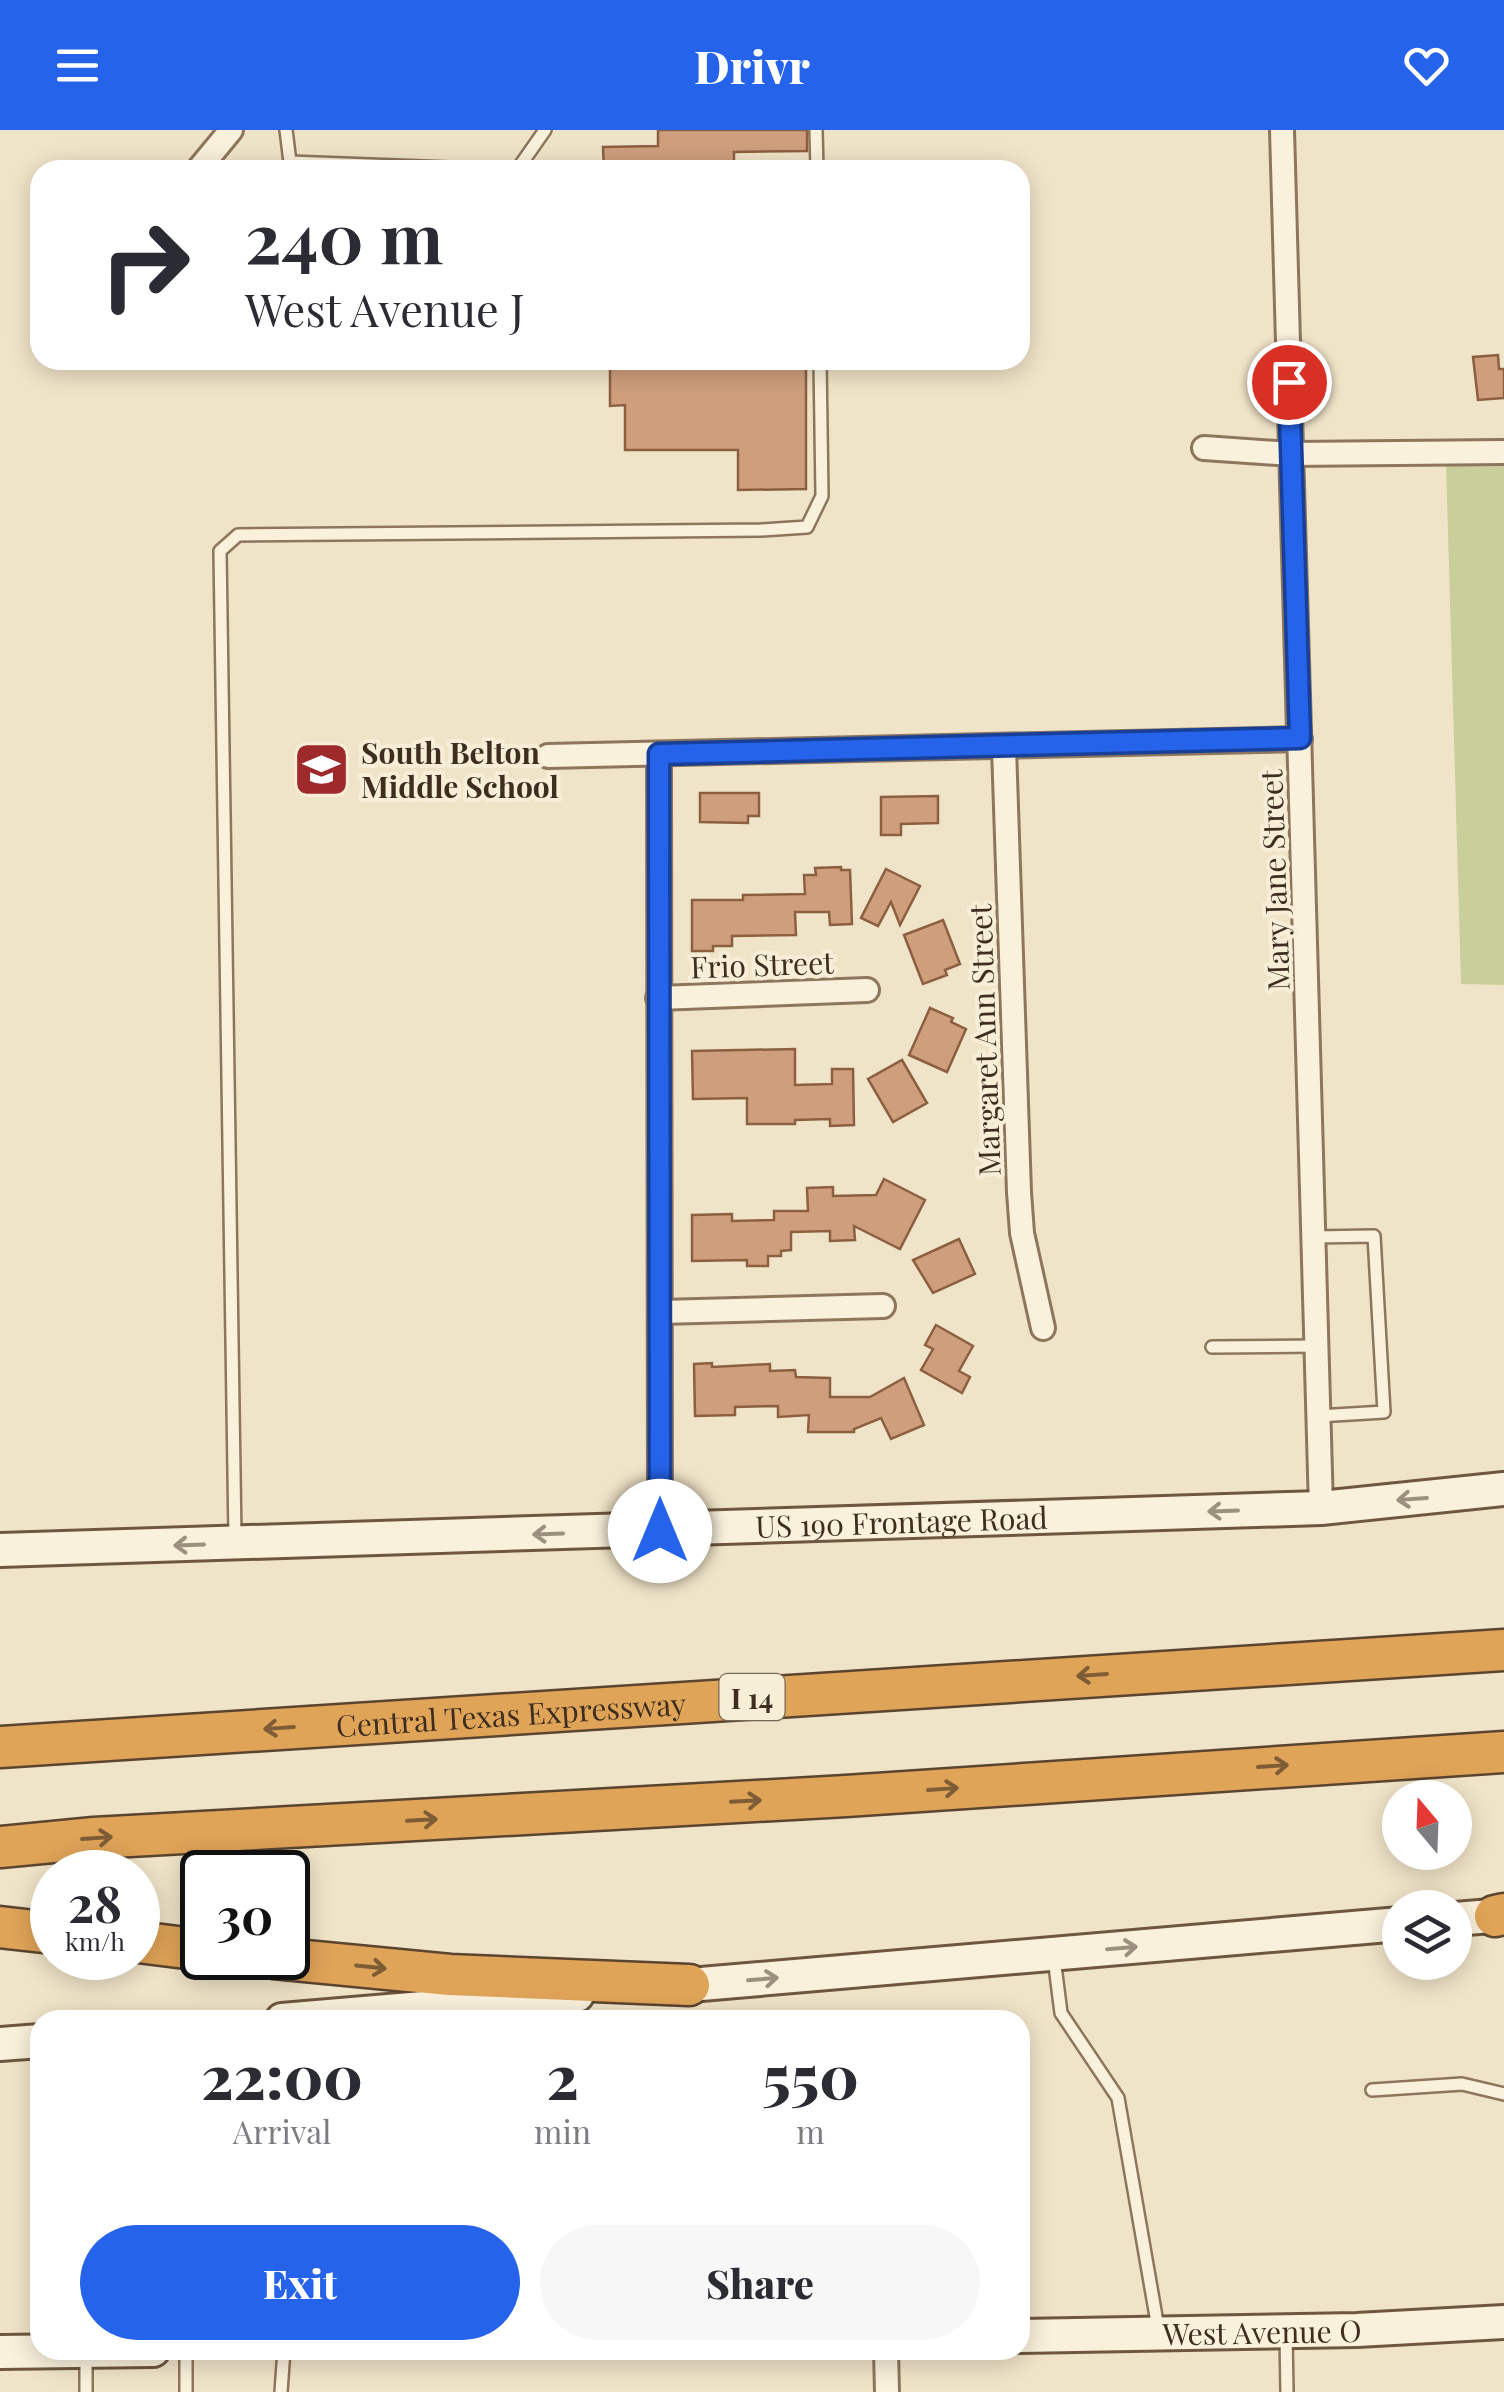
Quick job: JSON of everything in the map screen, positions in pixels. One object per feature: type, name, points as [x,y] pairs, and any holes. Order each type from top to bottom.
[{"type":"highway","points":[[1167,1670],[1504,1630]]},
{"type":"highway","name":"Central Texas Expressway","points":[[0,1747],[1504,1650]]},
{"type":"highway","points":[[0,1847],[94,1838],[826,1797],[1504,1752]]},
{"type":"highway","points":[[0,1927],[30,1930]]},
{"type":"highway","points":[[310,1961],[450,1975],[689,1985]]},
{"type":"main road","name":"US 190 Frontage Road","points":[[0,1550],[1320,1508],[1504,1489]]},
{"type":"main road","points":[[1472,1918],[1501,1915]]},
{"type":"main road","points":[[398,2010],[1382,1926]]},
{"type":"main road","points":[[0,2044],[30,2042]]},
{"type":"main road","name":"West Avenue O","points":[[1030,2336],[1286,2332],[1504,2322]]},
{"type":"main road","points":[[0,2352],[30,2352]]},
{"type":"street","points":[[206,160],[231,130]]},
{"type":"street","name":"Mary Jane Street","points":[[1282,130],[1320,1508]]},
{"type":"street","points":[[1204,448],[1291,454],[1504,452]]},
{"type":"street","points":[[548,756],[1300,738]]},
{"type":"street","name":"Margaret Ann Street","points":[[1004,748],[1019,1192],[1022,1233],[1043,1328]]},
{"type":"street","points":[[659,754],[660,1531]]},
{"type":"street","name":"Frio Street","points":[[658,998],[867,990]]},
{"type":"street","points":[[661,1312],[883,1306]]},
{"type":"street","points":[[886,2360],[887,2392]]},
{"type":"lane","points":[[286,130],[290,160]]},
{"type":"lane","points":[[523,160],[545,130]]},
{"type":"lane","points":[[816,130],[817,160]]},
{"type":"lane","points":[[236,1543],[220,552],[238,535],[807,527],[822,496],[820,370]]},
{"type":"lane","points":[[1313,1237],[1374,1236],[1384,1412],[1318,1416]]},
{"type":"lane","points":[[1212,1347],[1316,1346]]},
{"type":"lane","points":[[1054,1954],[1061,2013],[1118,2098],[1158,2334]]},
{"type":"lane","points":[[1372,2090],[1462,2084],[1504,2094]]},
{"type":"lane","points":[[1286,2332],[1287,2392]]},
{"type":"lane","points":[[86,2360],[86,2392]]},
{"type":"lane","points":[[186,2360],[186,2392]]},
{"type":"lane","points":[[281,2392],[283,2360]]},
{"type":"green space","points":[[1446,463],[1504,463],[1504,985],[1461,984]]},
{"type":"building","points":[[658,130],[807,130],[807,151],[734,152],[734,160],[604,160],[603,147],[658,146]]},
{"type":"building","points":[[1498,355],[1499,369],[1504,369],[1504,398],[1478,400],[1473,357]]},
{"type":"building","points":[[610,370],[806,370],[806,489],[738,490],[738,450],[625,450],[625,405],[610,406]]},
{"type":"building","points":[[700,793],[759,793],[759,816],[748,816],[748,823],[700,822]]},
{"type":"building","points":[[938,796],[938,823],[901,824],[901,835],[881,835],[881,797]]},
{"type":"building","points":[[815,868],[850,870],[852,924],[830,925],[829,912],[795,912],[796,935],[732,936],[732,946],[692,951],[692,900],[805,894],[804,875],[816,875]]},
{"type":"building","points":[[886,869],[920,886],[900,925],[891,902],[878,926],[861,918]]},
{"type":"building","points":[[943,920],[960,964],[945,970],[947,975],[923,984],[904,935]]},
{"type":"building","points":[[930,1008],[966,1029],[947,1072],[909,1055]]},
{"type":"building","points":[[795,1049],[795,1085],[832,1084],[832,1069],[853,1069],[854,1125],[830,1126],[830,1119],[747,1124],[747,1098],[693,1099],[692,1051]]},
{"type":"building","points":[[902,1060],[927,1103],[893,1122],[868,1079]]},
{"type":"building","points":[[884,1179],[925,1200],[900,1249],[854,1226],[855,1240],[830,1241],[830,1231],[791,1232],[791,1250],[781,1251],[781,1256],[768,1256],[768,1266],[747,1266],[747,1260],[692,1261],[692,1215],[732,1214],[732,1221],[774,1220],[774,1211],[808,1211],[807,1188],[833,1187],[833,1196],[876,1195]]},
{"type":"building","points":[[959,1239],[975,1274],[933,1293],[913,1260]]},
{"type":"building","points":[[936,1325],[973,1346],[959,1371],[970,1377],[962,1393],[921,1370],[933,1349],[925,1345]]},
{"type":"building","points":[[712,1363],[712,1367],[770,1364],[770,1371],[795,1370],[796,1377],[830,1378],[830,1397],[870,1397],[904,1378],[924,1425],[891,1439],[881,1418],[854,1432],[808,1432],[809,1415],[778,1417],[778,1406],[735,1407],[735,1415],[695,1416],[694,1364]]},
{"type":"place","name":"South Belton Middle School","points":[[322,769]]},
{"type":"route","points":[[660,1531],[659,754],[1300,738],[1289,382]]}]
